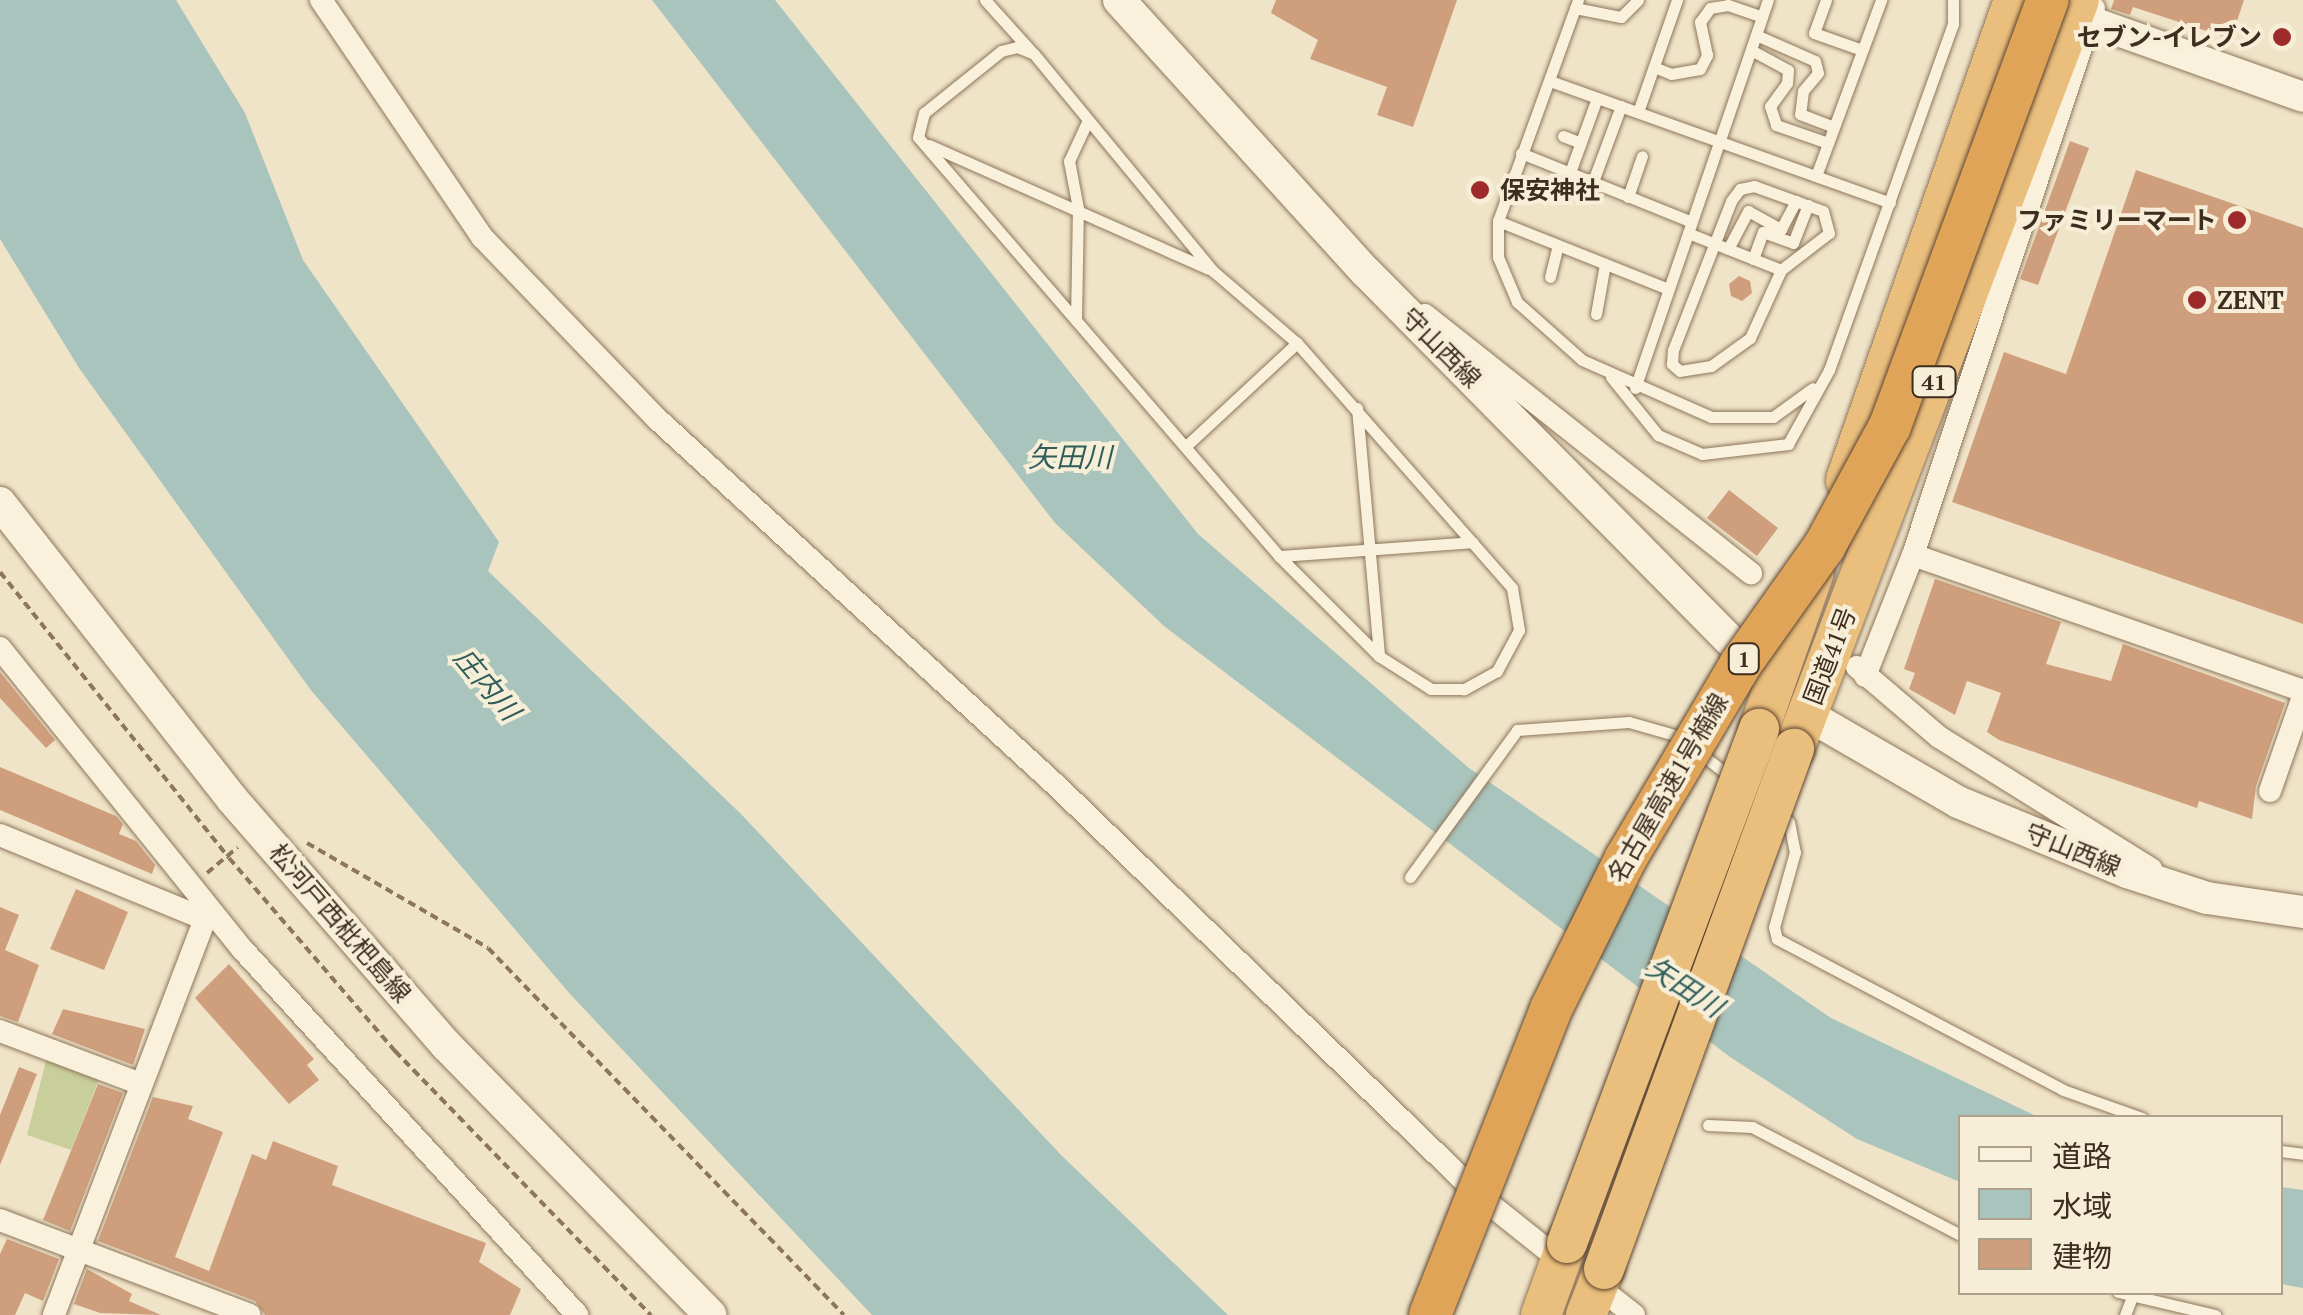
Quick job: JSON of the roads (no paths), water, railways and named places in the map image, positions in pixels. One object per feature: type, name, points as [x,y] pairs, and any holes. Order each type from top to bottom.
[{"type":"highway","name":"国道41号","points":[[1555,1275],[1759,729],[2014,0]]},
{"type":"highway","name":"国道41号","points":[[1591,1301],[2074,6]]},
{"type":"highway","name":"名古屋高速1号楠線","points":[[1430,1315],[1544,1026],[1626,858],[1740,665],[1824,547],[1890,426],[2074,6]]},
{"type":"highway","name":"名古屋高速1号楠線","points":[[1457,1315],[1572,1018],[1641,865],[1749,673],[1842,539],[1901,432],[2074,6]]},
{"type":"main road","name":"守山西線","points":[[1120,0],[1366,272],[1774,686]]},
{"type":"main road","name":"松河戸西枇杷島線","points":[[0,503],[233,800],[446,1045],[710,1315]]},
{"type":"main road","name":"守山西線","points":[[1801,732],[1958,802],[2183,890],[2303,912]]},
{"type":"street","points":[[321,0],[482,237],[655,417],[1059,788],[1482,1198],[1555,1275]]},
{"type":"street","points":[[2034,0],[2074,6],[2303,97]]},
{"type":"street","points":[[2074,6],[1913,555],[1860,671],[1938,737],[2183,890]]},
{"type":"street","points":[[1366,272],[1751,572]]},
{"type":"street","points":[[1913,555],[2303,694],[2270,791]]},
{"type":"street","points":[[0,648],[207,914],[577,1315]]},
{"type":"street","points":[[0,835],[207,914]]},
{"type":"street","points":[[54,1315],[138,1083],[207,914]]},
{"type":"street","points":[[0,1031],[138,1083]]},
{"type":"street","points":[[0,1220],[250,1315]]},
{"type":"street","points":[[1591,1301],[1634,1315]]},
{"type":"lane","points":[[985,0],[1034,54],[1213,271],[1297,343],[1512,588],[1519,630],[1508,661],[1480,683],[1446,690],[1414,683],[1380,656],[1279,556],[924,143],[916,126],[924,113],[1001,50],[1016,47],[1034,54]]},
{"type":"lane","points":[[1638,0],[1621,17],[1577,4],[1498,221],[1498,257],[1517,302],[1582,360],[1635,388],[1711,417],[1745,420],[1798,404],[1829,370]]},
{"type":"lane","points":[[1638,112],[1677,0]]},
{"type":"lane","points":[[1635,388],[1768,0]]},
{"type":"lane","points":[[1826,0],[1814,32],[1862,50]]},
{"type":"lane","points":[[1816,176],[1881,0]]},
{"type":"lane","points":[[1611,377],[1658,435],[1702,454],[1788,444],[1829,370],[1953,24],[1953,0]]},
{"type":"lane","points":[[1654,67],[1671,74],[1700,69],[1707,55],[1700,22],[1710,8],[1728,5],[1762,17]]},
{"type":"lane","points":[[1756,34],[1816,60],[1818,73],[1803,91],[1800,114],[1834,128]]},
{"type":"lane","points":[[1750,50],[1788,70],[1788,83],[1770,106],[1776,125],[1828,143]]},
{"type":"lane","points":[[1550,81],[1890,203]]},
{"type":"lane","points":[[1569,175],[1597,98]]},
{"type":"lane","points":[[1592,184],[1621,106]]},
{"type":"lane","points":[[1076,320],[1078,208],[1069,161],[1088,120]]},
{"type":"lane","points":[[1563,136],[1581,143]]},
{"type":"lane","points":[[924,143],[1213,271]]},
{"type":"lane","points":[[1521,153],[1781,270]]},
{"type":"lane","points":[[1628,198],[1642,156]]},
{"type":"lane","points":[[1754,186],[1802,203],[1823,210],[1829,233],[1781,270],[1750,338],[1711,366],[1680,372],[1672,364],[1672,350],[1721,246],[1740,189],[1754,186]]},
{"type":"lane","points":[[1721,246],[1748,211],[1781,229],[1802,203]]},
{"type":"lane","points":[[1753,259],[1763,232],[1793,243],[1802,203]]},
{"type":"lane","points":[[1498,221],[1668,289]]},
{"type":"lane","points":[[1550,277],[1558,245]]},
{"type":"lane","points":[[1596,314],[1605,264]]},
{"type":"lane","points":[[1186,446],[1297,343]]},
{"type":"lane","points":[[1358,408],[1380,656]]},
{"type":"lane","points":[[1279,556],[1472,542]]},
{"type":"lane","points":[[1410,877],[1504,742],[1517,730],[1629,722],[1678,736],[1748,790]]},
{"type":"lane","points":[[1762,801],[1790,822],[1795,852],[1774,927],[1777,939],[2063,1090],[2134,1115]]},
{"type":"lane","points":[[1708,1125],[1752,1126],[1958,1234]]},
{"type":"lane","points":[[2126,1295],[2215,1315]]},
{"type":"lane","points":[[2124,1315],[2132,1297]]},
{"type":"water","name":"庄内川","points":[[0,0],[176,0],[245,113],[303,260],[499,542],[488,571],[742,815],[1061,1155],[1228,1315],[872,1315],[570,994],[310,689],[79,368],[0,239]]},
{"type":"water","name":"矢田川","points":[[652,0],[775,0],[1198,534],[1469,768],[1831,1018],[2034,1115],[1958,1115],[1958,1181],[1857,1139],[1730,1057],[1164,626],[1055,523]]},
{"type":"water","points":[[2283,1187],[2303,1190],[2303,1288],[2283,1284]]},
{"type":"place","name":"セブン-イレブン","points":[[2282,37]]},
{"type":"place","name":"保安神社","points":[[1480,190]]},
{"type":"place","name":"ファミリーマート","points":[[2237,220]]},
{"type":"place","name":"ZENT","points":[[2197,300]]}]
